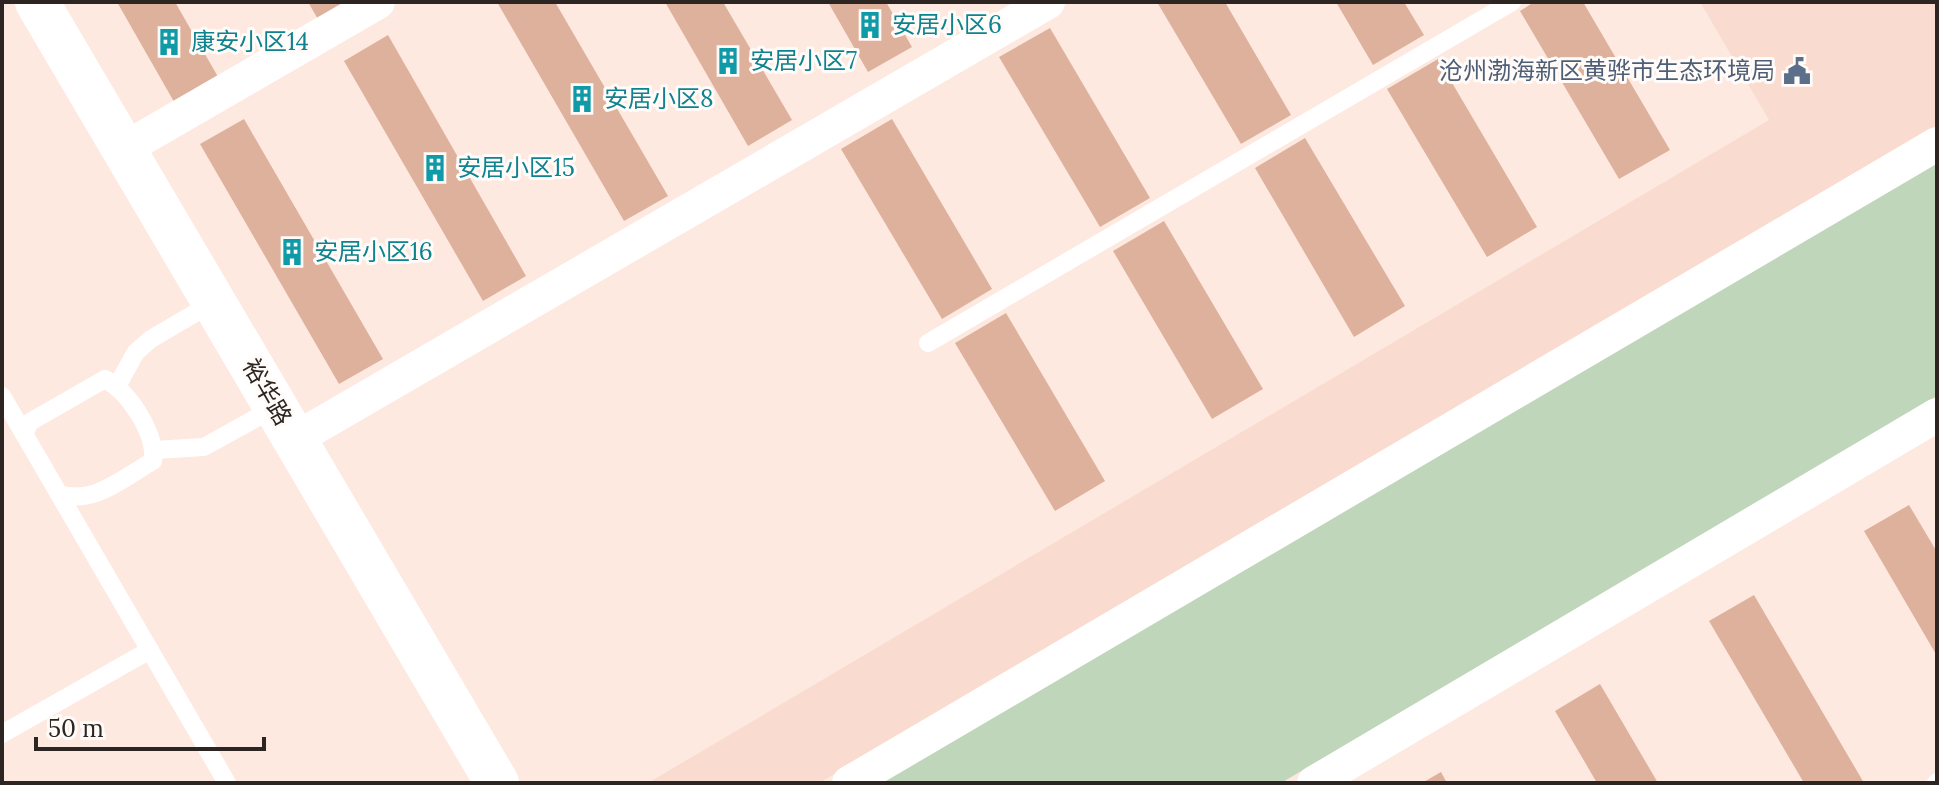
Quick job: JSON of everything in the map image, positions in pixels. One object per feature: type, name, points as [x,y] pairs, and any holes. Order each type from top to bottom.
[{"type":"street","name":"裕华路","points":[[37,2],[497,783]]},
{"type":"street","points":[[124,149],[378,2]]},
{"type":"street","points":[[285,423],[1048,2]]},
{"type":"street","points":[[849,783],[1937,144]]},
{"type":"street","points":[[1314,783],[1937,415]]},
{"type":"lane","points":[[928,343],[1512,2]]},
{"type":"lane","points":[[117,386],[136,352],[151,339],[214,302]]},
{"type":"lane","points":[[24,434],[30,422],[105,379],[117,386],[135,410],[154,450],[153,461],[90,497],[74,499],[59,494]]},
{"type":"lane","points":[[2,396],[227,783]]},
{"type":"lane","points":[[154,450],[204,447],[285,423]]},
{"type":"lane","points":[[2,734],[150,650]]},
{"type":"shaded area","points":[[1700,2],[1937,2],[1937,128],[819,783],[648,783],[1769,120]]},
{"type":"green space","points":[[1937,154],[1937,396],[1281,783],[876,783]]},
{"type":"building","name":"康安小区14","points":[[117,2],[175,2],[221,82],[177,107]]},
{"type":"building","points":[[308,2],[352,2],[319,21]]},
{"type":"building","name":"安居小区8","points":[[497,2],[555,2],[668,196],[624,221]]},
{"type":"building","name":"安居小区7","points":[[665,2],[723,2],[792,120],[748,146]]},
{"type":"building","name":"安居小区6","points":[[828,2],[886,2],[912,47],[868,72]]},
{"type":"building","points":[[1157,2],[1225,2],[1291,115],[1241,144]]},
{"type":"building","points":[[1336,2],[1404,2],[1424,35],[1373,65]]},
{"type":"building","points":[[1534,2],[1583,2],[1670,150],[1619,179],[1520,11]]},
{"type":"building","points":[[1050,28],[1150,198],[1100,227],[999,57]]},
{"type":"building","name":"安居小区15","points":[[388,35],[526,276],[483,301],[344,61]]},
{"type":"building","points":[[1438,59],[1537,227],[1487,257],[1387,89]]},
{"type":"building","name":"安居小区16","points":[[244,119],[383,359],[339,384],[200,144]]},
{"type":"building","points":[[892,119],[992,289],[942,319],[841,149]]},
{"type":"building","points":[[1305,138],[1405,306],[1354,337],[1255,168]]},
{"type":"building","points":[[1164,221],[1263,389],[1212,419],[1113,251]]},
{"type":"building","points":[[1006,313],[1105,481],[1055,511],[955,343]]},
{"type":"building","points":[[1909,505],[1937,552],[1937,656],[1864,531]]},
{"type":"building","points":[[1754,595],[1864,783],[1804,783],[1709,621]]},
{"type":"building","points":[[1600,684],[1658,783],[1597,783],[1555,711]]},
{"type":"building","points":[[1441,772],[1447,783],[1422,783]]},
{"type":"place","name":"安居小区6","points":[[870,25]]},
{"type":"place","name":"康安小区14","points":[[169,42]]},
{"type":"place","name":"安居小区7","points":[[728,61]]},
{"type":"place","name":"沧州渤海新区黄骅市生态环境局","points":[[1797,71]]},
{"type":"place","name":"安居小区8","points":[[582,99]]},
{"type":"place","name":"安居小区15","points":[[435,168]]},
{"type":"place","name":"安居小区16","points":[[292,252]]}]
